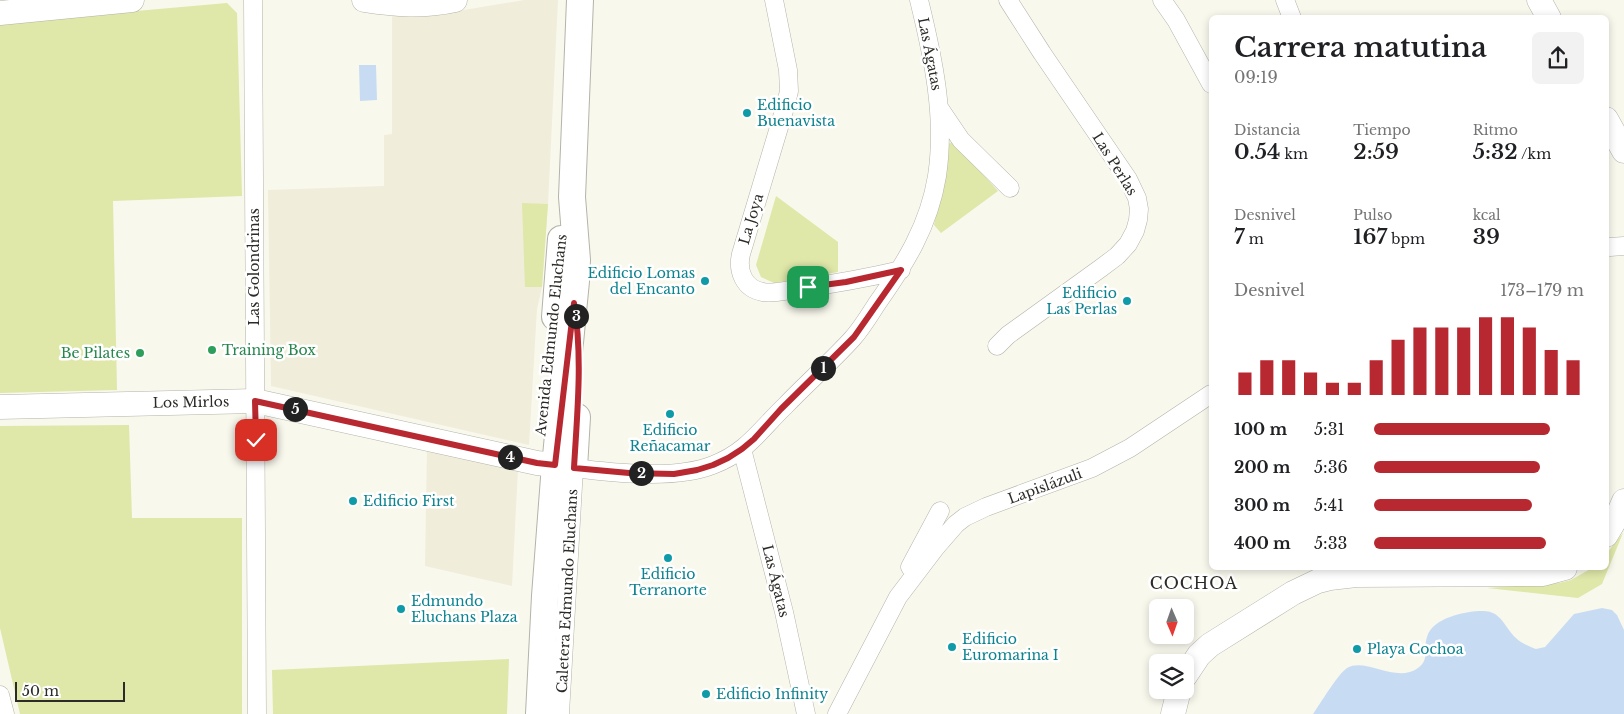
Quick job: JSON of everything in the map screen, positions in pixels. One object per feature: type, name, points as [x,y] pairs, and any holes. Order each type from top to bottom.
[{"type":"main road","points":[[0,13],[132,0]]},
{"type":"main road","points":[[364,0],[396,5],[429,4],[455,0]]},
{"type":"main road","name":"Avenida Edmundo Eluchans","points":[[523,714],[528,592],[578,353],[578,329],[574,303],[577,260],[572,197],[580,0]]},
{"type":"main road","points":[[1539,0],[1547,15]]},
{"type":"main road","points":[[1609,124],[1624,151]]},
{"type":"main road","name":"Avenida Edmundo Eluchans","points":[[540,714],[545,596],[555,465],[543,406],[557,304],[560,243],[572,197]]},
{"type":"main road","name":"Los Mirlos","points":[[0,407],[255,401],[555,465]]},
{"type":"main road","points":[[1609,531],[1624,501]]},
{"type":"main road","points":[[1194,662],[1210,645],[1293,593],[1318,581],[1356,575],[1543,574],[1558,570]]},
{"type":"main road","points":[[1173,714],[1177,699]]},
{"type":"street","name":"Las Golondrinas","points":[[252,0],[257,714]]},
{"type":"street","name":"La Joya","points":[[774,0],[788,70],[789,92],[741,254],[741,274],[749,286],[755,290],[770,292],[846,282],[901,270]]},
{"type":"street","name":"Las Ágatas","points":[[555,465],[629,473],[674,474],[713,465],[742,449],[754,439],[781,409],[854,337],[901,270],[916,241],[932,199],[940,154],[940,109],[934,69],[919,0]]},
{"type":"street","name":"Las Perlas","points":[[997,346],[1008,335],[1101,268],[1124,249],[1135,231],[1139,209],[1137,198],[1128,180],[1042,54],[1008,0]]},
{"type":"street","points":[[1162,0],[1176,20],[1209,80]]},
{"type":"street","points":[[1285,0],[1291,15]]},
{"type":"street","name":"Las Ágatas","points":[[940,109],[961,140],[1010,188]]},
{"type":"street","name":"Lapislázuli","points":[[898,597],[949,530],[965,517],[986,507],[1092,468],[1130,448],[1209,395]]},
{"type":"street","name":"Las Ágatas","points":[[742,449],[784,612],[806,714]]},
{"type":"street","name":"Caletera Edmundo Eluchans","points":[[555,465],[560,714]]},
{"type":"street","name":"Lapislázuli","points":[[838,714],[898,597],[910,567],[940,511]]},
{"type":"street","points":[[0,696],[5,714]]},
{"type":"shaded area","points":[[524,0],[558,0],[548,204],[542,287],[537,309],[529,445],[271,386],[268,190],[384,186],[384,135],[392,134],[392,16],[434,15]]},
{"type":"shaded area","points":[[427,447],[518,469],[512,586],[425,566]]},
{"type":"green space","points":[[227,3],[237,13],[242,196],[113,201],[117,390],[0,393],[0,23]]},
{"type":"green space","points":[[953,141],[998,191],[941,233],[934,225],[942,185],[946,146]]},
{"type":"green space","points":[[776,196],[838,242],[838,272],[774,283],[761,277],[756,265]]},
{"type":"green space","points":[[522,203],[548,204],[542,287],[525,287]]},
{"type":"green space","points":[[129,425],[132,518],[242,518],[242,714],[20,714],[0,628],[0,426]]},
{"type":"green space","points":[[1623,533],[1609,567],[1609,550]]},
{"type":"green space","points":[[1588,570],[1608,570],[1602,584],[1578,598],[1487,588],[1559,583],[1571,580]]},
{"type":"green space","points":[[509,659],[507,714],[273,714],[272,670]]},
{"type":"water","points":[[359,65],[376,65],[377,100],[360,101]]},
{"type":"water","points":[[1602,608],[1612,610],[1617,615],[1624,630],[1624,714],[1313,714],[1334,683],[1347,668],[1355,665],[1400,673],[1418,668],[1422,665],[1425,658],[1426,641],[1430,630],[1442,620],[1458,614],[1475,611],[1494,613],[1518,640],[1536,649],[1545,647],[1574,614]]},
{"type":"place","name":"Edificio Buenavista","points":[[747,113]]},
{"type":"place","name":"Edificio Lomas del Encanto","points":[[705,281]]},
{"type":"place","name":"Edificio Las Perlas","points":[[1127,301]]},
{"type":"place","name":"Training Box","points":[[212,350]]},
{"type":"place","name":"Be Pilates","points":[[140,353]]},
{"type":"place","name":"Edificio Reñacamar","points":[[670,414]]},
{"type":"place","name":"Edificio First","points":[[353,501]]},
{"type":"place","name":"Edificio Terranorte","points":[[668,558]]},
{"type":"place","name":"Edmundo Eluchans Plaza","points":[[401,609]]},
{"type":"place","name":"Edificio Euromarina I","points":[[952,647]]},
{"type":"place","name":"Playa Cochoa","points":[[1357,649]]},
{"type":"place","name":"Edificio Infinity","points":[[706,694]]},
{"type":"district","name":"COCHOA","points":[[1194,583]]},
{"type":"route","points":[[256,440],[255,401],[537,463],[555,465],[574,303],[578,329],[578,345],[574,468],[629,473],[674,474],[697,470],[728,458],[754,439],[781,409],[854,337],[901,270],[846,282],[808,287]]}]
